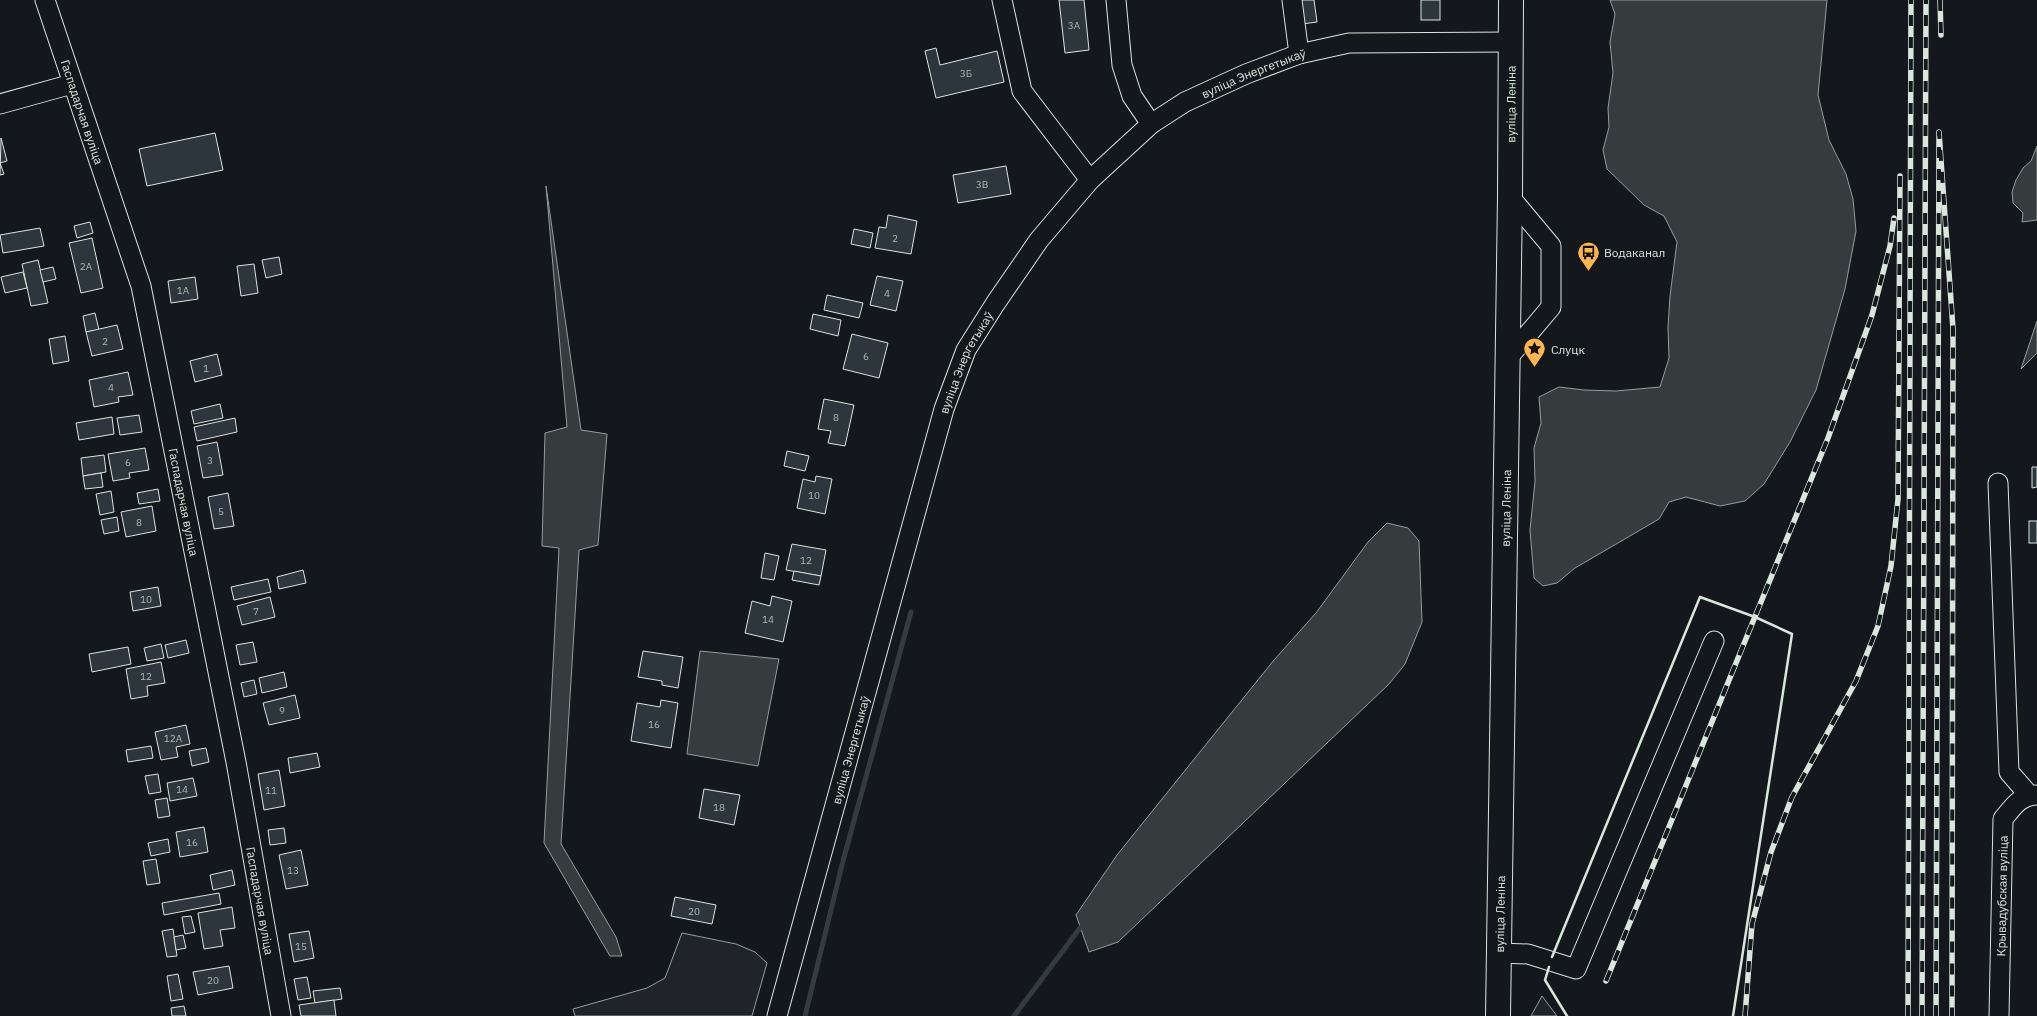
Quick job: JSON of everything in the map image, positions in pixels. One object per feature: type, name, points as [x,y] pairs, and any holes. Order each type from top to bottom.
[{"type":"main road","name":"вуліца Леніна","points":[[1498,1016],[1510,197],[1511,0]]},
{"type":"street","name":"Гаспадарчая вуліца","points":[[45,0],[141,286],[236,762],[282,1016]]},
{"type":"street","points":[[1002,0],[1022,92],[1090,180]]},
{"type":"street","points":[[1116,0],[1122,65],[1132,96],[1151,124]]},
{"type":"street","points":[[1292,0],[1299,54]]},
{"type":"street","name":"вуліца Энергетыкаў","points":[[777,1016],[944,409],[966,350],[1039,240],[1090,180],[1151,124],[1185,102],[1246,74],[1299,54],[1350,43],[1510,42]]},
{"type":"street","points":[[0,104],[72,84]]},
{"type":"street","points":[[1507,359],[1551,307],[1551,246],[1510,197]]},
{"type":"street","points":[[1998,483],[2009,772],[2033,795]]},
{"type":"street","points":[[1499,953],[1528,954],[1576,969],[1714,642]]},
{"type":"street","name":"Крывадубская вуліца","points":[[1999,1016],[2003,819],[2017,802],[2033,795]]},
{"type":"shaded area","points":[[1610,0],[1827,0],[1818,95],[1829,140],[1846,174],[1853,199],[1856,231],[1845,289],[1816,390],[1790,442],[1764,484],[1745,501],[1720,506],[1686,497],[1669,502],[1659,519],[1575,568],[1557,583],[1543,586],[1534,578],[1530,530],[1535,481],[1534,448],[1541,423],[1539,397],[1559,387],[1616,391],[1660,387],[1669,358],[1670,296],[1677,242],[1664,216],[1644,205],[1607,169],[1603,150],[1609,127],[1608,108],[1613,73],[1610,42],[1615,14]]},
{"type":"shaded area","points":[[2037,146],[2037,220],[2022,222],[2023,213],[2013,203],[2012,192],[2016,180],[2023,168],[2031,161]]},
{"type":"shaded area","points":[[546,186],[581,430],[607,434],[598,545],[579,550],[561,844],[616,937],[622,956],[610,956],[544,843],[559,548],[542,546],[545,433],[567,427]]},
{"type":"shaded area","points":[[2037,321],[2037,353],[2021,369]]},
{"type":"shaded area","points":[[1387,523],[1408,528],[1419,541],[1422,622],[1405,664],[1389,684],[1118,942],[1089,952],[1076,915],[1117,855],[1274,660],[1316,613],[1368,542]]},
{"type":"shaded area","points":[[700,651],[779,659],[758,766],[687,754]]},
{"type":"shaded area","points":[[682,933],[736,944],[755,952],[767,963],[752,1016],[575,1016],[573,1009],[647,988],[665,978]]},
{"type":"shaded area","points":[[1542,996],[1557,1016],[1531,1016]]},
{"type":"building","points":[[1059,0],[1084,0],[1089,50],[1065,53]]},
{"type":"building","points":[[1300,0],[1314,0],[1317,22],[1302,24]]},
{"type":"building","points":[[1421,0],[1440,0],[1440,20],[1421,20]]},
{"type":"building","points":[[936,48],[940,65],[997,51],[1004,82],[936,98],[925,51]]},
{"type":"building","points":[[215,133],[223,170],[147,186],[139,149]]},
{"type":"building","points":[[1,138],[7,161],[0,163]]},
{"type":"building","points":[[0,164],[4,174],[0,175]]},
{"type":"building","points":[[1006,166],[1011,194],[958,203],[953,175]]},
{"type":"building","points":[[888,215],[917,221],[911,254],[875,248],[879,227],[886,228]]},
{"type":"building","points":[[90,222],[93,233],[77,238],[74,226]]},
{"type":"building","points":[[40,228],[44,246],[3,253],[0,235]]},
{"type":"building","points":[[854,229],[873,233],[870,248],[851,244]]},
{"type":"building","points":[[92,238],[103,288],[81,293],[69,243]]},
{"type":"building","points":[[279,257],[282,274],[266,278],[262,260]]},
{"type":"building","points":[[38,260],[48,303],[31,306],[22,264]]},
{"type":"building","points":[[254,264],[258,293],[241,296],[237,266]]},
{"type":"building","points":[[53,267],[56,279],[43,282],[40,270]]},
{"type":"building","points":[[23,272],[27,288],[5,293],[1,277]]},
{"type":"building","points":[[877,276],[903,281],[896,311],[870,305]]},
{"type":"building","points":[[195,277],[198,299],[171,303],[168,281]]},
{"type":"building","points":[[827,295],[863,303],[859,318],[824,310]]},
{"type":"building","points":[[95,313],[99,330],[86,332],[83,316]]},
{"type":"building","points":[[813,314],[841,320],[838,336],[810,329]]},
{"type":"building","points":[[117,325],[123,349],[92,356],[86,332]]},
{"type":"building","points":[[852,334],[888,343],[879,378],[843,369]]},
{"type":"building","points":[[65,336],[69,361],[53,364],[49,339]]},
{"type":"building","points":[[217,354],[222,375],[195,382],[190,361]]},
{"type":"building","points":[[128,372],[133,395],[118,397],[119,402],[94,407],[89,380]]},
{"type":"building","points":[[824,399],[854,405],[845,446],[828,443],[831,431],[818,429]]},
{"type":"building","points":[[220,404],[223,418],[194,424],[191,411]]},
{"type":"building","points":[[139,415],[142,432],[120,435],[117,418]]},
{"type":"building","points":[[112,417],[114,434],[79,440],[76,423]]},
{"type":"building","points":[[235,418],[237,432],[197,441],[194,427]]},
{"type":"building","points":[[217,442],[223,475],[203,478],[197,446]]},
{"type":"building","points":[[145,448],[149,470],[129,473],[130,478],[113,481],[108,454]]},
{"type":"building","points":[[787,451],[809,456],[805,471],[784,466]]},
{"type":"building","points":[[104,455],[106,472],[83,476],[81,458]]},
{"type":"building","points":[[2032,467],[2037,467],[2037,487],[2032,488]]},
{"type":"building","points":[[101,473],[103,487],[85,489],[83,476]]},
{"type":"building","points":[[816,476],[832,479],[825,514],[797,508],[803,479],[815,482]]},
{"type":"building","points":[[158,489],[160,501],[139,504],[137,493]]},
{"type":"building","points":[[111,491],[114,512],[100,515],[96,494]]},
{"type":"building","points":[[228,493],[234,526],[214,529],[208,497]]},
{"type":"building","points":[[152,506],[156,531],[126,537],[121,512]]},
{"type":"building","points":[[117,517],[119,531],[104,534],[101,520]]},
{"type":"building","points":[[2029,521],[2037,521],[2037,543],[2029,543]]},
{"type":"building","points":[[792,544],[826,550],[821,576],[786,570]]},
{"type":"building","points":[[765,553],[779,556],[774,580],[761,578]]},
{"type":"building","points":[[303,570],[306,583],[279,589],[277,577]]},
{"type":"building","points":[[794,571],[821,576],[819,585],[792,580]]},
{"type":"building","points":[[268,579],[271,592],[234,600],[231,587]]},
{"type":"building","points":[[158,587],[161,606],[133,611],[130,592]]},
{"type":"building","points":[[772,596],[792,601],[783,642],[745,633],[752,601],[770,606]]},
{"type":"building","points":[[270,597],[275,617],[242,625],[237,606]]},
{"type":"building","points":[[186,640],[189,653],[168,658],[165,645]]},
{"type":"building","points":[[253,642],[257,662],[240,665],[236,645]]},
{"type":"building","points":[[161,644],[164,658],[147,661],[144,648]]},
{"type":"building","points":[[128,647],[131,664],[92,672],[89,654]]},
{"type":"building","points":[[643,651],[683,657],[678,688],[662,685],[662,681],[638,677]]},
{"type":"building","points":[[161,662],[165,683],[147,686],[148,696],[131,699],[126,669]]},
{"type":"building","points":[[284,672],[287,687],[262,693],[259,678]]},
{"type":"building","points":[[254,680],[257,694],[244,697],[241,683]]},
{"type":"building","points":[[295,695],[300,718],[269,725],[263,703]]},
{"type":"building","points":[[661,700],[678,703],[671,748],[631,741],[637,703],[660,707]]},
{"type":"building","points":[[186,725],[190,744],[176,747],[178,757],[161,760],[155,732]]},
{"type":"building","points":[[151,746],[153,758],[128,762],[126,750]]},
{"type":"building","points":[[206,748],[209,762],[192,766],[189,751]]},
{"type":"building","points":[[317,753],[320,767],[290,773],[288,758]]},
{"type":"building","points":[[279,770],[285,806],[264,810],[258,774]]},
{"type":"building","points":[[158,774],[161,792],[149,794],[145,776]]},
{"type":"building","points":[[193,778],[197,796],[170,801],[167,783]]},
{"type":"building","points":[[704,789],[740,795],[734,825],[699,818]]},
{"type":"building","points":[[167,798],[170,816],[158,818],[155,800]]},
{"type":"building","points":[[204,827],[208,852],[180,857],[176,832]]},
{"type":"building","points":[[284,828],[286,843],[270,845],[268,830]]},
{"type":"building","points":[[168,839],[170,852],[151,856],[148,843]]},
{"type":"building","points":[[301,850],[308,885],[286,889],[279,855]]},
{"type":"building","points":[[156,859],[160,883],[147,885],[143,861]]},
{"type":"building","points":[[232,870],[235,885],[213,890],[210,875]]},
{"type":"building","points":[[219,893],[221,904],[164,915],[162,903]]},
{"type":"building","points":[[675,897],[716,905],[712,924],[671,916]]},
{"type":"building","points":[[232,907],[235,928],[220,930],[223,946],[204,949],[198,913]]},
{"type":"building","points":[[191,916],[195,932],[185,934],[182,917]]},
{"type":"building","points":[[173,929],[177,956],[167,957],[162,931]]},
{"type":"building","points":[[309,931],[314,958],[294,962],[289,934]]},
{"type":"building","points":[[183,935],[186,948],[176,950],[174,937]]},
{"type":"building","points":[[229,966],[233,988],[198,995],[193,972]]},
{"type":"building","points":[[178,974],[183,999],[171,1001],[167,976]]},
{"type":"building","points":[[307,977],[311,998],[298,1000],[294,979]]},
{"type":"building","points":[[340,988],[342,999],[315,1003],[313,991]]},
{"type":"building","points":[[334,1000],[336,1016],[301,1016],[299,1005]]},
{"type":"building","points":[[184,1006],[186,1016],[172,1016],[171,1008]]},
{"type":"waterway","points":[[805,1016],[843,861],[911,612]]},
{"type":"waterway","points":[[1014,1016],[1080,928]]},
{"type":"railway","points":[[1908,1016],[1911,0]]},
{"type":"railway","points":[[1922,1016],[1926,0]]},
{"type":"railway","points":[[1940,0],[1941,35]]},
{"type":"railway","points":[[1936,1016],[1939,132],[1953,329],[1952,1016]]},
{"type":"railway","points":[[1745,1016],[1752,924],[1771,852],[1792,797],[1856,681],[1878,626],[1891,566],[1898,499],[1900,176]]},
{"type":"railway","points":[[1606,981],[1828,438],[1872,315],[1890,246],[1894,218]]},
{"type":"wall","points":[[1552,957],[1700,597],[1755,617],[1792,634],[1733,1016]]},
{"type":"wall","points":[[1549,967],[1545,980],[1567,1016]]},
{"type":"place","name":"Водаканал","points":[[1588,271]]},
{"type":"place","name":"Слуцк","points":[[1535,368]]}]
